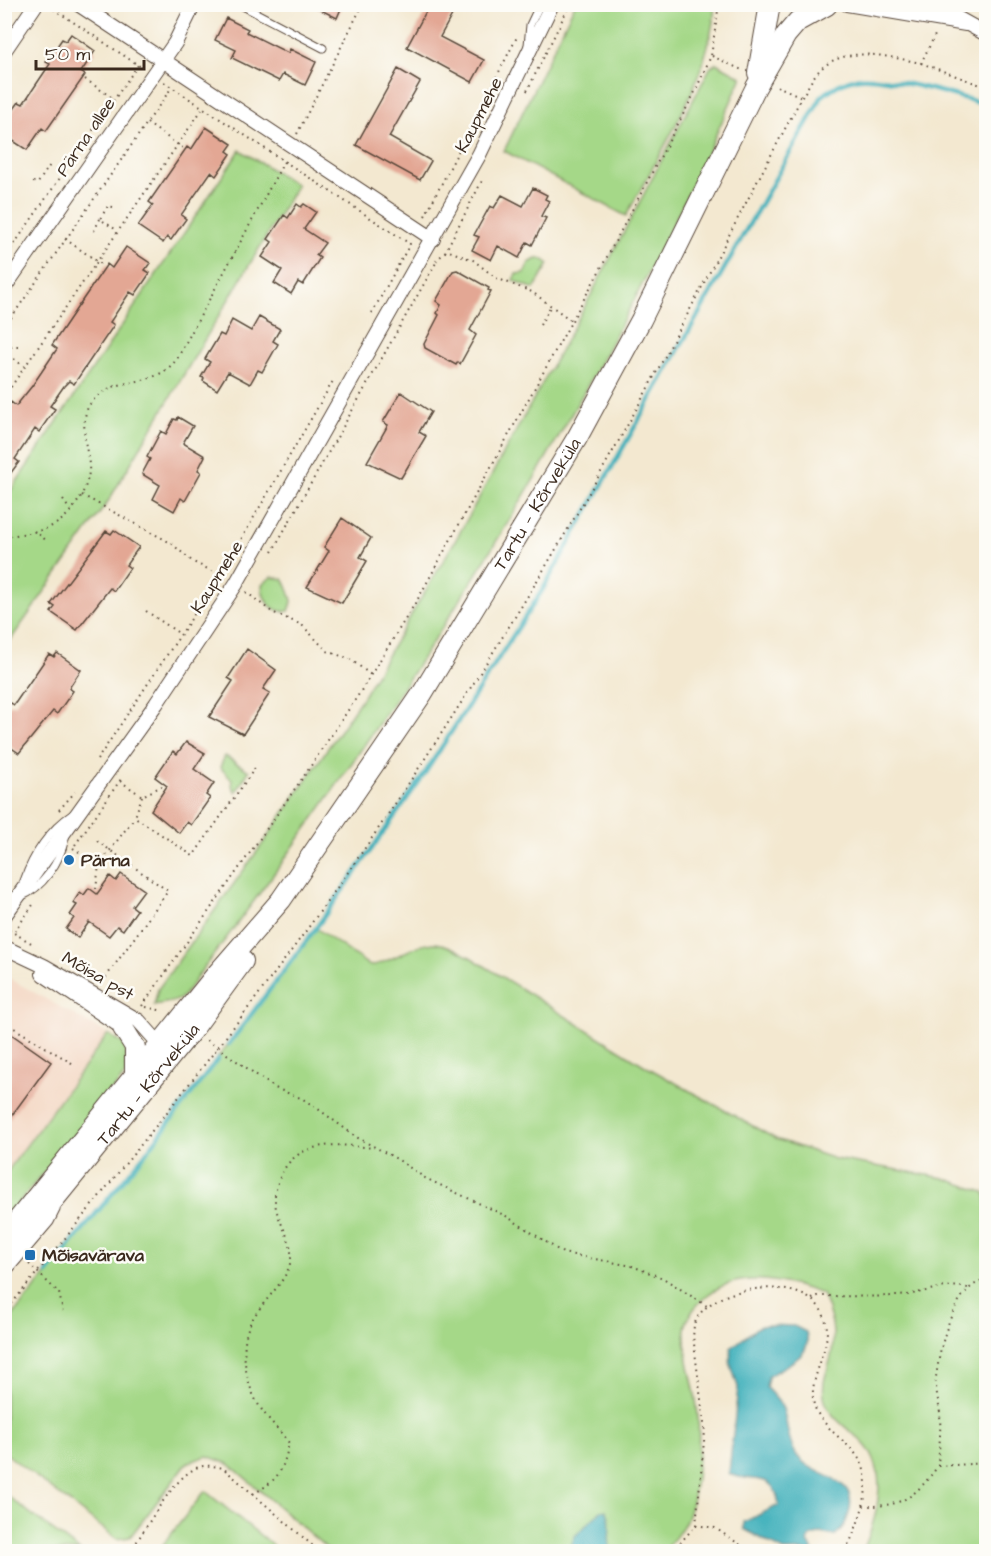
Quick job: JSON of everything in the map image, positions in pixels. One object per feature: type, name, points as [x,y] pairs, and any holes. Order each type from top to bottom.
[{"type":"main road","name":"Tartu — Kõrveküla","points":[[758,81],[770,4]]},
{"type":"main road","name":"Tartu — Kõrveküla","points":[[13,1259],[166,1051],[215,976],[281,900],[422,694],[555,476],[641,320],[758,81],[786,35],[798,21],[823,5]]},
{"type":"main road","points":[[123,1028],[135,1047],[135,1078]]},
{"type":"main road","name":"Tartu — Kõrveküla","points":[[4,1237],[135,1078],[166,1051]]},
{"type":"street","points":[[4,51],[36,4]]},
{"type":"street","points":[[78,4],[433,239]]},
{"type":"street","name":"Pärna allee","points":[[4,288],[151,74],[164,60],[194,4]]},
{"type":"street","name":"Kaupmehe","points":[[4,916],[236,584],[479,155],[552,4]]},
{"type":"street","points":[[847,4],[966,24]]},
{"type":"street","points":[[932,4],[987,34]]},
{"type":"street","name":"Mõisa pst","points":[[6,948],[44,966],[139,1021],[166,1051]]},
{"type":"street","name":"Mõisa pst","points":[[6,948],[123,1028],[148,1044],[166,1051]]},
{"type":"lane","points":[[239,4],[323,48]]},
{"type":"lane","points":[[526,60],[530,25],[540,4]]},
{"type":"lane","points":[[17,898],[29,864],[58,823],[82,807]]},
{"type":"lane","points":[[4,1276],[13,1259]]},
{"type":"path","points":[[51,4],[52,8],[410,244]]},
{"type":"path","points":[[4,537],[50,527],[70,511],[82,495],[89,472],[84,426],[88,407],[104,390],[125,383],[151,380],[167,371],[177,359],[285,162],[291,145],[363,4]]},
{"type":"path","points":[[133,1002],[143,1007],[359,694],[419,597],[572,321],[694,94],[711,56],[719,4]]},
{"type":"path","points":[[921,63],[938,29]]},
{"type":"path","points":[[368,321],[519,33]]},
{"type":"path","points":[[4,1312],[217,1049],[392,809],[487,661],[605,466],[818,71],[835,61],[852,55],[884,56],[921,63],[987,87]]},
{"type":"path","points":[[711,56],[758,81],[802,97]]},
{"type":"path","points":[[4,259],[138,65]]},
{"type":"path","points":[[4,328],[183,72]]},
{"type":"path","points":[[85,79],[114,99]]},
{"type":"path","points":[[8,403],[4,398],[203,108]]},
{"type":"path","points":[[147,123],[183,150]]},
{"type":"path","points":[[33,182],[38,183],[50,165],[48,163]]},
{"type":"path","points":[[94,231],[108,206],[113,207]]},
{"type":"path","points":[[100,219],[118,231]]},
{"type":"path","points":[[65,239],[104,266]]},
{"type":"path","points":[[318,474],[436,260],[445,252],[472,260],[496,278],[532,292],[572,321]]},
{"type":"path","points":[[540,325],[550,307]]},
{"type":"path","points":[[18,346],[12,346],[6,356],[25,367]]},
{"type":"path","points":[[92,768],[259,512],[334,379]]},
{"type":"path","points":[[63,500],[70,511]]},
{"type":"path","points":[[34,530],[46,540]]},
{"type":"path","points":[[146,611],[180,634]]},
{"type":"path","points":[[135,817],[193,856],[255,768]]},
{"type":"path","points":[[120,781],[141,796]]},
{"type":"path","points":[[56,816],[79,786]]},
{"type":"path","points":[[96,890],[99,865],[135,817],[141,796],[162,786]]},
{"type":"path","points":[[97,841],[168,891],[100,985],[108,989]]},
{"type":"path","points":[[74,848],[99,865]]},
{"type":"path","points":[[4,927],[33,944]]},
{"type":"path","points":[[4,1022],[75,1065]]},
{"type":"path","points":[[217,1049],[275,1088],[303,1099],[358,1138],[425,1178],[506,1216],[563,1253],[632,1266],[663,1278],[707,1306]]},
{"type":"path","points":[[253,1494],[274,1482],[285,1462],[289,1443],[258,1406],[249,1382],[243,1352],[250,1322],[289,1267],[290,1244],[274,1201],[279,1178],[287,1164],[306,1149],[336,1145],[377,1148]]},
{"type":"path","points":[[13,1259],[38,1272],[59,1293],[63,1311]]},
{"type":"path","points":[[811,1299],[818,1296],[894,1296],[912,1294],[931,1288],[968,1288],[987,1280]]},
{"type":"path","points":[[672,1551],[696,1525],[705,1431],[693,1336],[695,1322],[707,1306],[732,1293],[768,1288],[792,1292],[811,1299],[820,1308],[827,1334],[812,1388],[813,1403],[819,1418],[858,1457],[864,1472],[863,1506],[846,1551]]},
{"type":"path","points":[[863,1506],[891,1507],[906,1499],[938,1466],[940,1414],[936,1377],[957,1303],[968,1288]]},
{"type":"path","points":[[938,1466],[987,1463]]},
{"type":"path","points":[[130,1551],[183,1476],[197,1467],[211,1465],[223,1468],[320,1551]]},
{"type":"path","points":[[696,1525],[715,1528],[751,1551]]},
{"type":"shaded area","points":[[5,976],[108,1034],[8,1171],[5,1169]]},
{"type":"green space","points":[[575,4],[715,5],[711,33],[693,88],[668,140],[626,216],[504,151]]},
{"type":"green space","points":[[716,63],[742,77],[643,283],[532,482],[473,580],[411,676],[281,864],[185,994],[175,1001],[154,1005],[158,989],[266,839],[362,698],[455,541],[584,308],[710,68]]},
{"type":"green space","points":[[240,150],[297,185],[109,500],[5,648],[5,499]]},
{"type":"green space","points":[[542,259],[549,264],[534,289],[513,280],[516,274],[524,273],[529,263]]},
{"type":"green space","points":[[271,577],[283,579],[289,590],[292,602],[289,611],[273,608],[266,601],[262,585]]},
{"type":"green space","points":[[225,756],[249,771],[236,792],[232,786],[232,780],[220,767]]},
{"type":"green space","points":[[316,928],[370,966],[426,944],[439,943],[448,946],[470,957],[647,1067],[776,1139],[835,1159],[944,1178],[986,1193],[986,1551],[863,1551],[877,1508],[879,1493],[876,1464],[859,1439],[829,1409],[824,1397],[824,1383],[833,1343],[828,1311],[822,1294],[775,1281],[744,1280],[729,1284],[715,1290],[702,1300],[688,1318],[685,1327],[685,1342],[698,1418],[696,1474],[688,1516],[679,1533],[663,1551],[330,1551],[229,1464],[207,1456],[187,1463],[130,1537],[117,1539],[5,1453],[5,1325],[145,1154]]},
{"type":"green space","points":[[108,1034],[126,1046],[125,1075],[5,1219],[4,1176]]},
{"type":"green space","points":[[205,1491],[280,1551],[158,1551]]},
{"type":"green space","points":[[5,1494],[80,1551],[5,1551]]},
{"type":"water","points":[[794,1326],[806,1332],[806,1349],[796,1360],[768,1377],[766,1387],[783,1409],[789,1438],[796,1454],[813,1469],[842,1484],[851,1500],[847,1520],[837,1534],[834,1536],[821,1533],[810,1537],[808,1542],[813,1551],[784,1551],[744,1529],[744,1522],[779,1505],[776,1493],[766,1482],[737,1477],[729,1473],[738,1387],[730,1362],[731,1348],[758,1327]]},
{"type":"water","points":[[606,1510],[609,1519],[611,1551],[569,1551],[575,1536],[601,1511]]},
{"type":"building","points":[[309,4],[343,4],[337,18]]},
{"type":"building","points":[[430,4],[458,4],[440,37],[484,60],[472,82],[407,47]]},
{"type":"building","points":[[226,18],[248,29],[246,32],[288,53],[290,49],[316,62],[305,85],[283,74],[279,81],[232,58],[236,50],[215,40]]},
{"type":"building","points":[[71,34],[95,51],[81,72],[85,75],[46,131],[42,128],[27,150],[4,135],[4,123],[19,102],[23,104],[50,64],[46,62],[62,39],[66,41]]},
{"type":"building","points":[[398,69],[420,82],[389,137],[431,161],[420,180],[356,145]]},
{"type":"building","points":[[206,127],[232,144],[227,151],[231,154],[216,176],[211,172],[181,215],[186,219],[171,240],[167,237],[163,243],[138,226],[153,205],[149,202],[187,147],[191,150]]},
{"type":"building","points":[[533,188],[547,195],[545,199],[549,201],[541,216],[546,218],[532,245],[527,242],[519,258],[498,246],[491,260],[472,250],[479,237],[474,235],[490,206],[494,208],[502,195],[523,206]]},
{"type":"building","points":[[297,204],[301,207],[304,204],[316,212],[304,229],[325,243],[316,255],[320,258],[303,285],[298,282],[291,294],[274,283],[282,270],[262,257],[272,242],[268,239],[284,215],[288,218]]},
{"type":"building","points":[[126,247],[150,263],[145,270],[150,273],[135,295],[130,292],[110,322],[114,325],[74,384],[69,381],[50,406],[55,409],[39,432],[35,429],[15,459],[19,462],[4,482],[4,412],[11,402],[16,406],[32,386],[57,349],[52,345],[77,308],[107,264],[112,268]]},
{"type":"building","points":[[457,270],[491,291],[470,330],[476,335],[460,364],[458,362],[456,365],[425,348],[424,344],[439,315],[437,313],[441,305],[436,301],[453,271]]},
{"type":"building","points":[[259,317],[280,329],[273,341],[278,344],[262,372],[258,370],[250,384],[228,372],[217,390],[203,381],[204,378],[201,377],[210,362],[205,359],[220,334],[224,336],[232,320],[251,331]]},
{"type":"building","points":[[401,392],[431,412],[419,432],[426,436],[401,478],[367,462],[388,425],[383,422]]},
{"type":"building","points":[[178,417],[193,426],[183,443],[205,456],[198,470],[201,472],[185,501],[181,498],[174,511],[153,499],[160,485],[142,474],[150,459],[147,457],[161,431],[166,434],[174,419],[177,420]]},
{"type":"building","points":[[342,518],[371,538],[360,557],[367,561],[342,603],[307,587],[329,551],[324,547]]},
{"type":"building","points":[[114,530],[139,547],[126,565],[130,568],[114,591],[110,588],[77,630],[51,612],[55,607],[51,604],[106,531],[111,534]]},
{"type":"building","points":[[247,649],[276,670],[263,689],[270,693],[243,734],[209,717],[233,681],[228,678]]},
{"type":"building","points":[[57,653],[81,670],[69,688],[73,691],[57,714],[53,711],[19,753],[4,743],[4,712],[11,703],[14,705],[49,654],[54,657]]},
{"type":"building","points":[[186,742],[205,753],[194,769],[214,783],[206,795],[210,798],[191,825],[187,822],[179,833],[151,810],[167,786],[155,777],[173,751],[177,754]]},
{"type":"building","points":[[121,874],[144,890],[132,906],[137,910],[123,930],[117,926],[109,936],[89,922],[78,938],[66,929],[74,918],[70,915],[77,905],[73,903],[80,892],[84,895],[89,888],[97,894],[110,876],[116,881]]},
{"type":"building","points":[[4,1029],[51,1062],[4,1126]]},
{"type":"waterway","points":[[229,1044],[316,928],[423,776],[543,589],[822,96],[848,80],[871,78],[922,87],[986,105]]},
{"type":"waterway","points":[[47,1273],[145,1154],[218,1059]]},
{"type":"place","name":"Pärna","points":[[69,860]]},
{"type":"place","name":"Mõisavärava","points":[[30,1255]]}]
